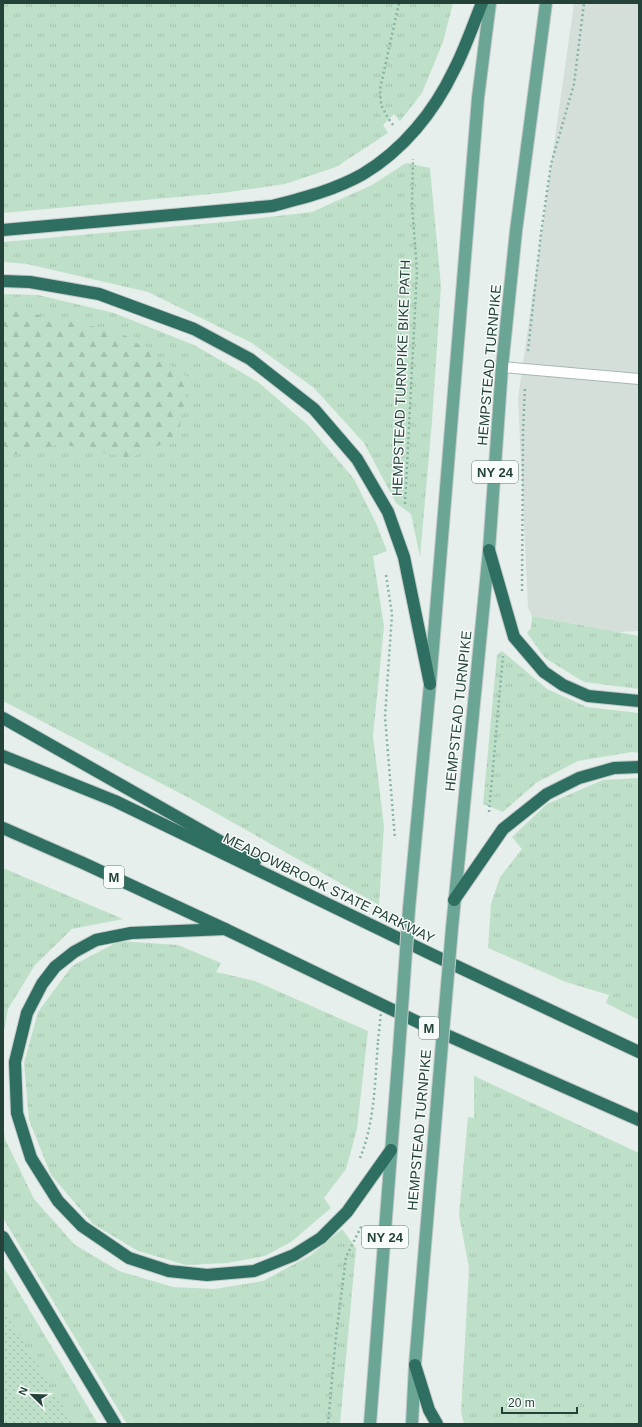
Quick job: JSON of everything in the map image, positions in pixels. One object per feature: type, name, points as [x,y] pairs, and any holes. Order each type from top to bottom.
[{"type":"highway","points":[[3,230],[272,206],[305,198],[363,174],[381,162],[420,126],[454,71],[482,3]]},
{"type":"highway","points":[[3,281],[30,282],[99,294],[194,329],[250,359],[314,409],[357,458],[388,512],[404,557],[430,684]]},
{"type":"highway","points":[[489,550],[514,637],[544,672],[563,685],[588,696],[639,701]]},
{"type":"highway","points":[[3,718],[350,915]]},
{"type":"highway","name":"MEADOWBROOK STATE PARKWAY","points":[[3,756],[115,801],[350,915],[639,1052]]},
{"type":"highway","points":[[454,900],[504,830],[547,794],[579,778],[614,768],[639,767]]},
{"type":"highway","name":"M","points":[[3,828],[84,863],[426,1026],[638,1120]]},
{"type":"highway","points":[[225,929],[131,933],[96,940],[74,952],[55,967],[42,984],[27,1012],[15,1062],[17,1113],[31,1158],[58,1201],[82,1226],[129,1258],[169,1271],[207,1275],[254,1271],[294,1255],[321,1238],[347,1212],[391,1150]]},
{"type":"highway","points":[[3,1237],[115,1424]]},
{"type":"highway","points":[[414,1365],[429,1410],[437,1424]]},
{"type":"main road","name":"HEMPSTEAD TURNPIKE","points":[[370,1424],[409,909],[430,684],[478,106],[490,3]]},
{"type":"main road","name":"HEMPSTEAD TURNPIKE","points":[[412,1424],[414,1365],[454,900],[489,550],[502,367],[516,231],[546,3]]},
{"type":"lane","points":[[502,367],[639,379]]},
{"type":"path","points":[[392,124],[381,105],[380,89],[399,3]]},
{"type":"path","points":[[522,598],[523,433],[526,369],[541,233],[551,164],[574,84],[584,3]]},
{"type":"path","name":"HEMPSTEAD TURNPIKE BIKE PATH","points":[[405,506],[417,271],[412,205],[413,154]]},
{"type":"path","points":[[386,573],[392,614],[385,717],[395,844]]},
{"type":"path","points":[[489,812],[503,656]]},
{"type":"path","points":[[358,1162],[363,1151],[371,1119],[378,1041]]},
{"type":"path","points":[[328,1424],[336,1336],[346,1257],[362,1225]]},
{"type":"shaded area","points":[[574,3],[639,3],[639,631],[617,632],[532,616],[528,608],[518,399]]},
{"type":"green space","points":[[3,3],[453,3],[443,42],[422,93],[400,121],[394,114],[383,125],[388,133],[336,167],[285,184],[222,193],[3,213]]},
{"type":"green space","points":[[406,163],[430,168],[441,286],[432,421],[420,557],[411,514],[396,503],[364,443],[314,388],[252,343],[148,292],[27,264],[3,262],[3,242],[235,221],[312,212],[372,185]]},
{"type":"green space","points":[[3,294],[38,295],[114,313],[194,345],[258,382],[309,426],[354,479],[376,523],[387,551],[373,556],[384,626],[373,736],[384,826],[379,905],[193,800],[3,701]]},
{"type":"green space","points":[[3,310],[19,311],[120,332],[189,378],[178,437],[130,458],[61,444],[3,457]]},
{"type":"green space","points":[[532,616],[639,636],[639,689],[584,682],[545,658],[527,633],[531,628]]},
{"type":"green space","points":[[502,651],[547,689],[587,707],[639,713],[639,753],[632,752],[578,761],[536,783],[503,812],[483,804],[497,655]]},
{"type":"green space","points":[[639,778],[639,1020],[606,1003],[609,995],[566,982],[488,948],[491,904],[500,877],[522,849],[512,837],[547,804],[603,780]]},
{"type":"green space","points":[[3,868],[123,919],[72,929],[35,965],[8,1009],[3,1036]]},
{"type":"green space","points":[[119,941],[178,945],[221,963],[216,972],[255,981],[368,1031],[357,1129],[346,1169],[324,1198],[331,1208],[291,1242],[265,1256],[227,1263],[186,1265],[138,1251],[93,1224],[51,1175],[29,1120],[24,1063],[38,1012],[72,966]]},
{"type":"green space","points":[[474,1076],[639,1153],[639,1424],[464,1424],[461,1412],[469,1268],[459,1215],[468,1117],[474,1118]]},
{"type":"green space","points":[[3,1125],[5,1139],[34,1199],[75,1245],[119,1271],[173,1287],[214,1289],[263,1281],[311,1255],[342,1229],[356,1248],[340,1424],[127,1424],[3,1218]]},
{"type":"green space","points":[[3,1266],[98,1424],[3,1424]]},
{"type":"green space","points":[[3,1308],[74,1424],[3,1424]]}]
